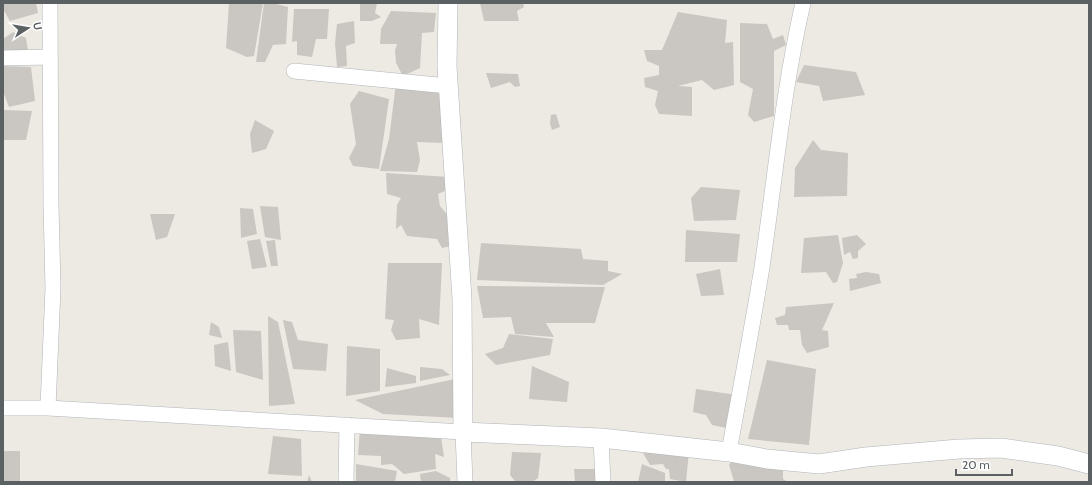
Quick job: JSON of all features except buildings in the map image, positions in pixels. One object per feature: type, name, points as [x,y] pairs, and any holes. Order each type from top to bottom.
[{"type":"street","points":[[48,408],[53,288],[50,3]]},
{"type":"street","points":[[448,3],[447,66],[462,299],[465,482]]},
{"type":"street","points":[[730,452],[762,267],[780,133],[796,34],[803,3]]},
{"type":"street","points":[[3,58],[50,57]]},
{"type":"street","points":[[294,71],[448,86]]},
{"type":"street","points":[[3,408],[48,408],[464,432],[601,438],[730,452],[767,459],[819,464],[866,457],[959,448],[1001,448],[1058,456],[1089,464]]},
{"type":"street","points":[[346,482],[347,425]]},
{"type":"street","points":[[601,438],[603,482]]}]
